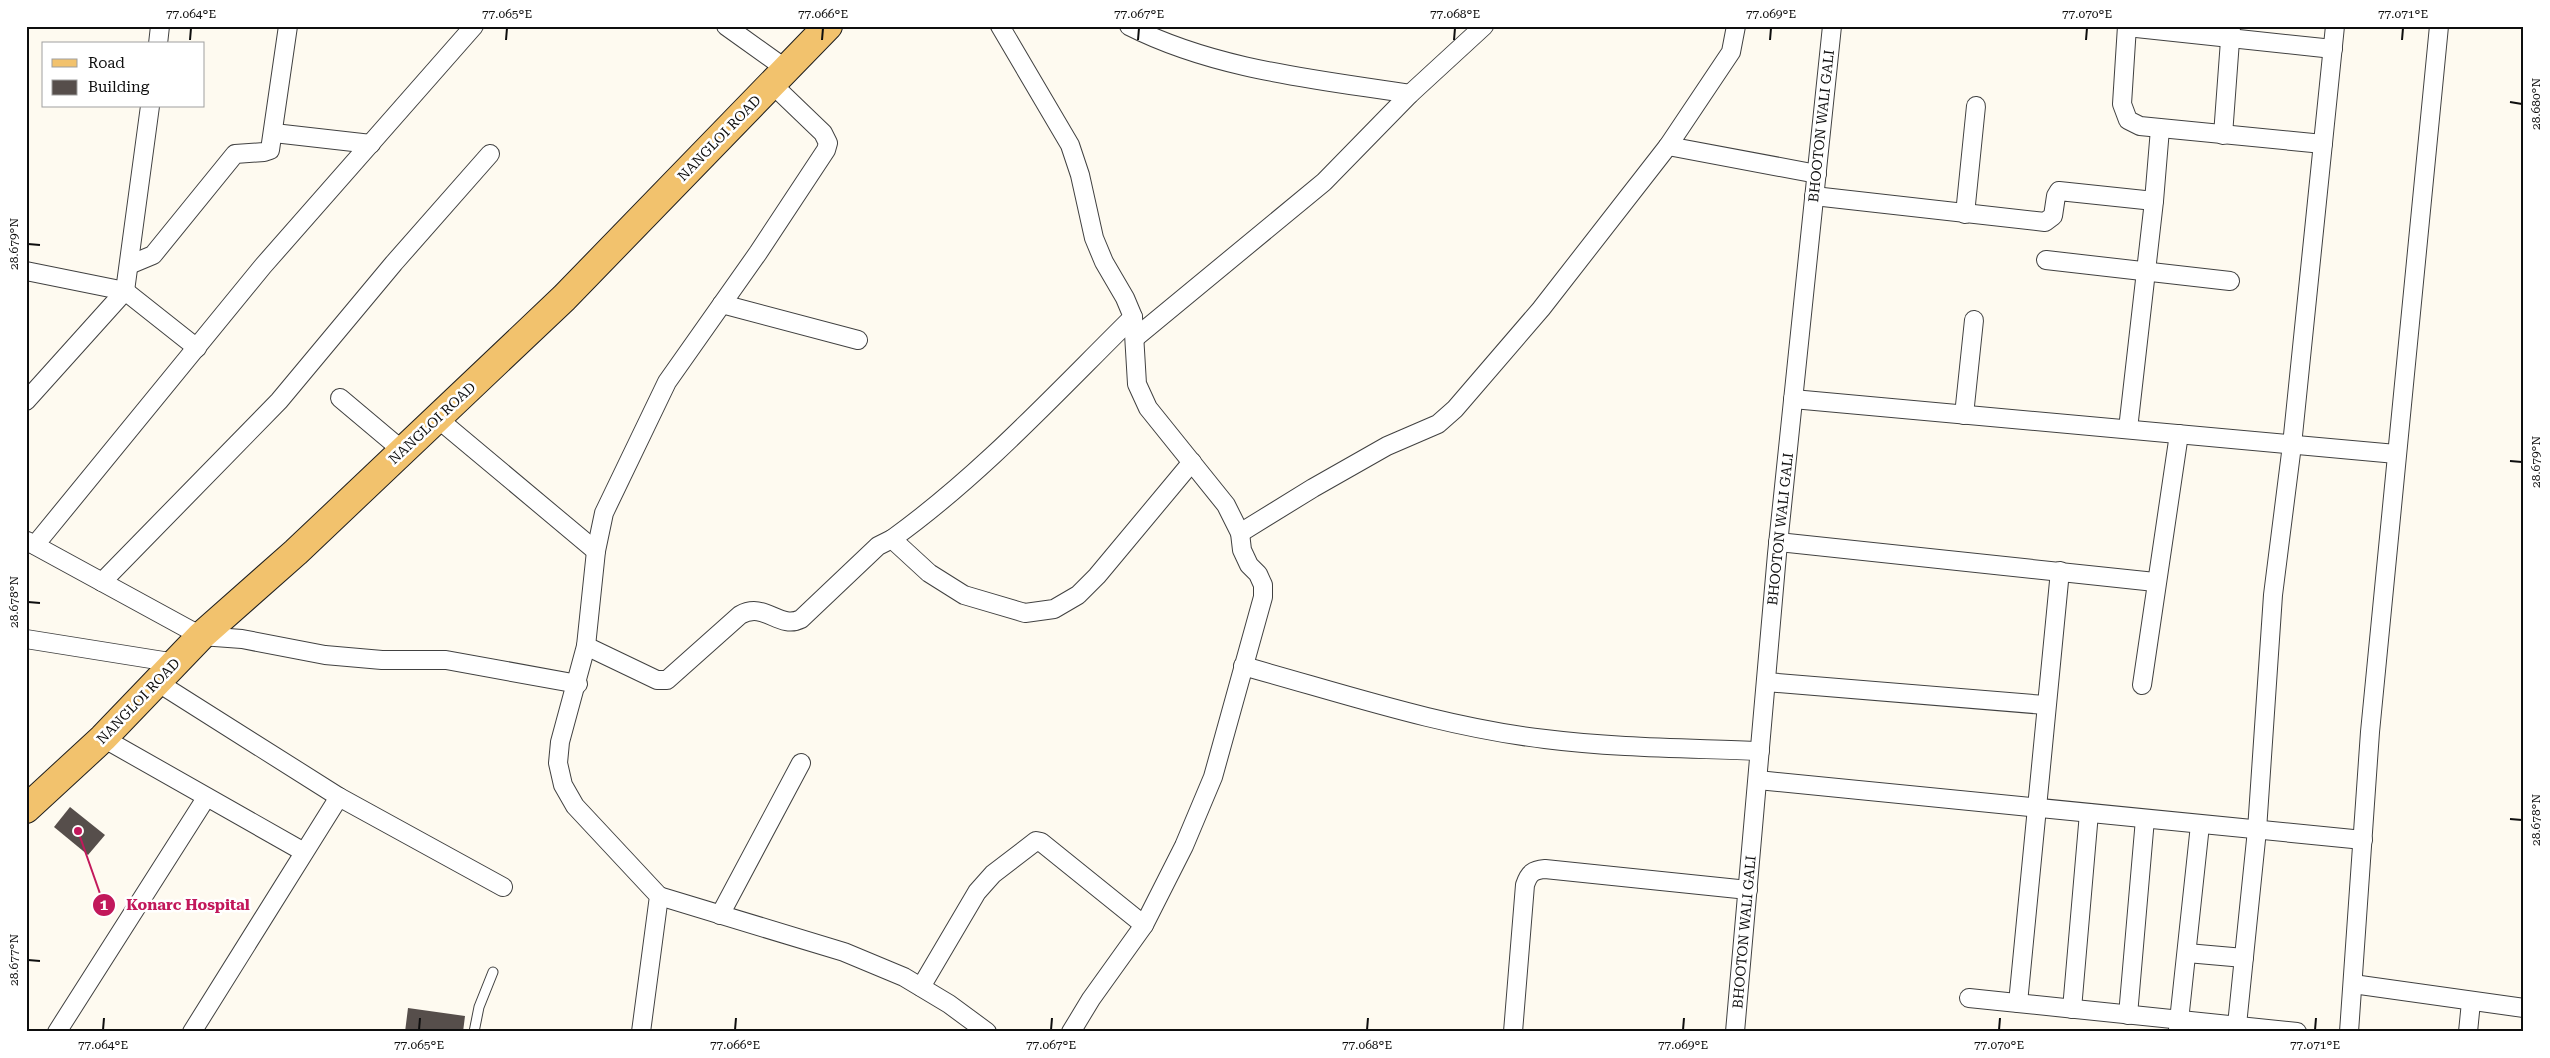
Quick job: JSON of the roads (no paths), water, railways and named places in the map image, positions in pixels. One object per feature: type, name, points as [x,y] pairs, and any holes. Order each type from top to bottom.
[{"type":"main road","name":"NANGLOI ROAD","points":[[26,810],[103,738],[201,636],[296,552],[564,298],[828,26]]},
{"type":"street","points":[[158,42],[160,26]]},
{"type":"street","points":[[129,265],[153,255],[235,154],[270,150],[288,26]]},
{"type":"street","points":[[474,26],[263,266],[31,543],[201,636],[242,639],[325,655],[382,660],[446,660],[578,684]]},
{"type":"street","points":[[726,26],[779,76],[823,132],[828,143],[826,150],[667,382],[604,513],[596,551],[586,646],[578,684],[560,742],[558,763],[563,785],[575,806],[660,896],[844,952],[904,977],[987,1032]]},
{"type":"street","points":[[1000,26],[1070,145],[1080,175],[1094,238],[1104,262],[1125,298],[1133,317],[1138,384],[1148,408],[1226,505],[1240,533],[1242,550],[1249,565],[1258,574],[1263,585],[1263,597],[1213,777],[1184,846],[1144,925],[1091,999],[1071,1032]]},
{"type":"street","points":[[1128,26],[1195,53],[1250,69],[1410,94]]},
{"type":"street","points":[[1134,338],[1324,182],[1410,94],[1484,26]]},
{"type":"street","points":[[1240,533],[1313,488],[1387,446],[1438,424],[1455,409],[1540,309],[1668,146],[1730,52],[1736,26]]},
{"type":"street","name":"BHOOTON WALI GALI","points":[[1735,1032],[1778,542],[1832,26]]},
{"type":"street","points":[[2236,1026],[2257,830],[2273,596],[2292,444],[2322,144],[2336,26]]},
{"type":"street","points":[[2349,1032],[2370,732],[2439,26]]},
{"type":"street","points":[[2322,144],[2160,129],[2140,126],[2128,120],[2122,104],[2127,27],[2230,32],[2333,49]]},
{"type":"street","points":[[2223,135],[2230,32]]},
{"type":"street","points":[[1965,214],[1976,106]]},
{"type":"street","points":[[26,401],[125,291],[150,108]]},
{"type":"street","points":[[2128,430],[2154,201],[2160,129]]},
{"type":"street","points":[[274,132],[371,144]]},
{"type":"street","points":[[1668,146],[1817,174]]},
{"type":"street","points":[[102,582],[279,401],[394,263],[490,154]]},
{"type":"street","points":[[1814,196],[2048,222],[2053,216],[2057,193],[2064,190],[2154,201]]},
{"type":"street","points":[[2046,260],[2230,281]]},
{"type":"street","points":[[26,271],[125,291],[196,348]]},
{"type":"street","points":[[722,304],[858,340]]},
{"type":"street","points":[[586,646],[657,680],[667,680],[740,615],[749,610],[759,610],[787,622],[794,623],[801,619],[878,546],[892,539],[927,514],[982,466],[1133,317]]},
{"type":"street","points":[[1964,415],[1974,320]]},
{"type":"street","points":[[340,398],[403,450]]},
{"type":"street","points":[[1793,399],[2396,454]]},
{"type":"street","points":[[437,418],[596,551]]},
{"type":"street","points":[[2142,685],[2155,582],[2179,434]]},
{"type":"street","points":[[892,539],[928,573],[964,595],[1025,613],[1054,609],[1078,595],[1097,576],[1192,462]]},
{"type":"street","points":[[1778,542],[2155,582]]},
{"type":"street","points":[[2018,1003],[2045,705],[2060,572]]},
{"type":"street","points":[[26,639],[176,663]]},
{"type":"street","points":[[1243,666],[1460,724],[1544,739],[1625,746],[1760,750]]},
{"type":"street","points":[[157,682],[339,797],[503,887]]},
{"type":"street","points":[[1766,682],[2045,705]]},
{"type":"street","points":[[103,738],[304,852]]},
{"type":"street","points":[[720,915],[801,763]]},
{"type":"street","points":[[1758,780],[2363,840]]},
{"type":"street","points":[[192,1032],[339,797]]},
{"type":"street","points":[[57,1032],[206,798]]},
{"type":"street","points":[[2072,1009],[2089,813]]},
{"type":"street","points":[[2128,1015],[2145,819]]},
{"type":"street","points":[[2179,1026],[2200,824]]},
{"type":"street","points":[[921,987],[977,892],[993,874],[1036,841],[1041,842],[1144,925]]},
{"type":"street","points":[[1513,1032],[1525,885],[1529,875],[1534,870],[1545,869],[1748,890]]},
{"type":"street","points":[[641,1032],[660,896]]},
{"type":"street","points":[[2187,953],[2244,958]]},
{"type":"street","points":[[2353,984],[2524,1008]]},
{"type":"street","points":[[1969,998],[2128,1015],[2179,1026],[2236,1026],[2297,1032]]},
{"type":"street","points":[[2468,1032],[2471,1002]]},
{"type":"lane","points":[[474,1032],[479,1008],[493,972]]},
{"type":"place","name":"Konarc Hospital","points":[[78,831]]}]
